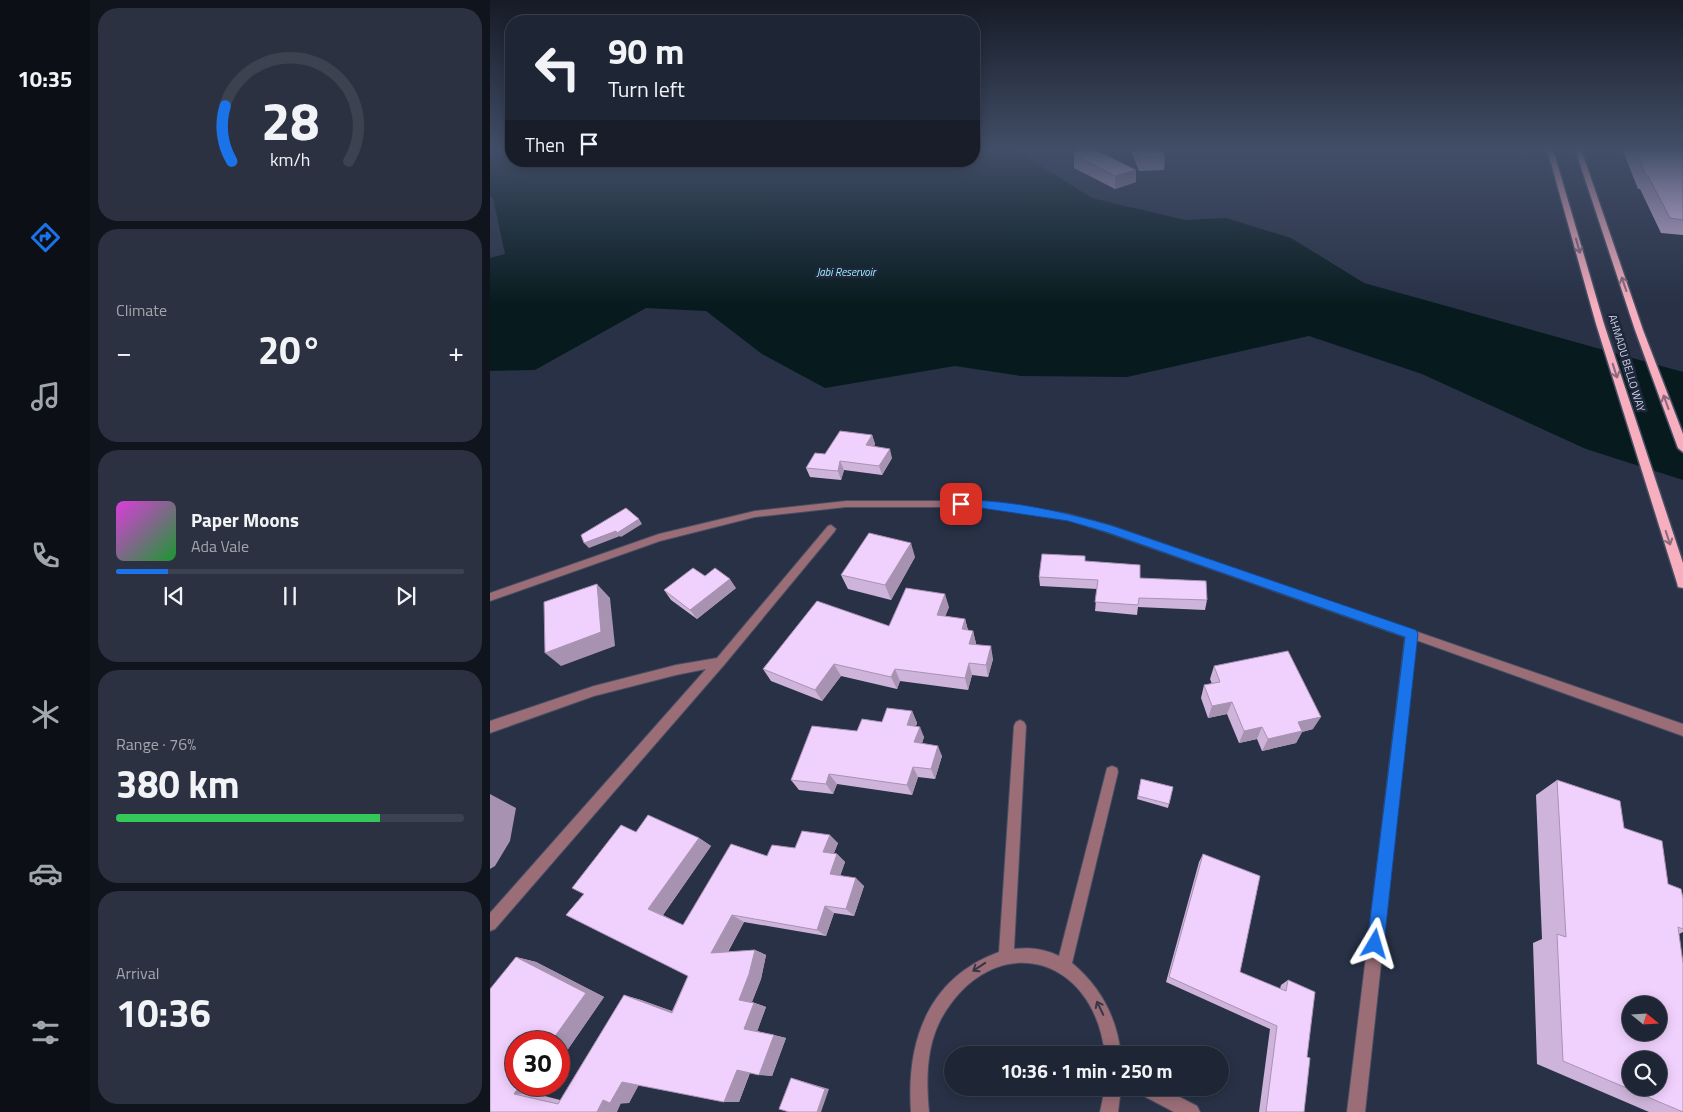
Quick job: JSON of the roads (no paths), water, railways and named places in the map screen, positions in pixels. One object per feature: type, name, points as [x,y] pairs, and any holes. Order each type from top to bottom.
[{"type":"main road","name":"AHMADU BELLO WAY","points":[[1565,201],[1600,324],[1683,583]]},
{"type":"main road","name":"AHMADU BELLO WAY","points":[[1595,201],[1639,330],[1683,448]]},
{"type":"street","points":[[490,597],[659,538],[755,514],[846,504],[981,504],[1068,517],[1093,524],[1683,730]]},
{"type":"street","points":[[490,924],[720,662],[831,529]]},
{"type":"street","points":[[1356,1112],[1411,634]]},
{"type":"street","points":[[490,727],[594,691],[676,670],[720,662]]},
{"type":"street","points":[[1006,956],[1020,726]]},
{"type":"street","points":[[1064,966],[1112,772]]},
{"type":"street","points":[[920,1112],[918,1093],[919,1064],[926,1037],[936,1012],[950,992],[967,975],[986,963],[1006,956],[1026,954],[1046,958],[1064,966],[1081,979],[1095,997],[1106,1019],[1111,1046]]},
{"type":"street","points":[[1109,1112],[1112,1096]]},
{"type":"street","points":[[1161,1096],[1191,1112]]},
{"type":"water","name":"Jabi Reservoir","points":[[494,201],[1104,201],[1185,220],[1226,218],[1291,238],[1364,283],[1683,372],[1683,480],[1586,449],[1422,374],[1309,336],[1127,377],[1021,376],[955,366],[825,388],[762,354],[706,311],[646,308],[535,370],[490,371],[490,258],[505,254]]}]
